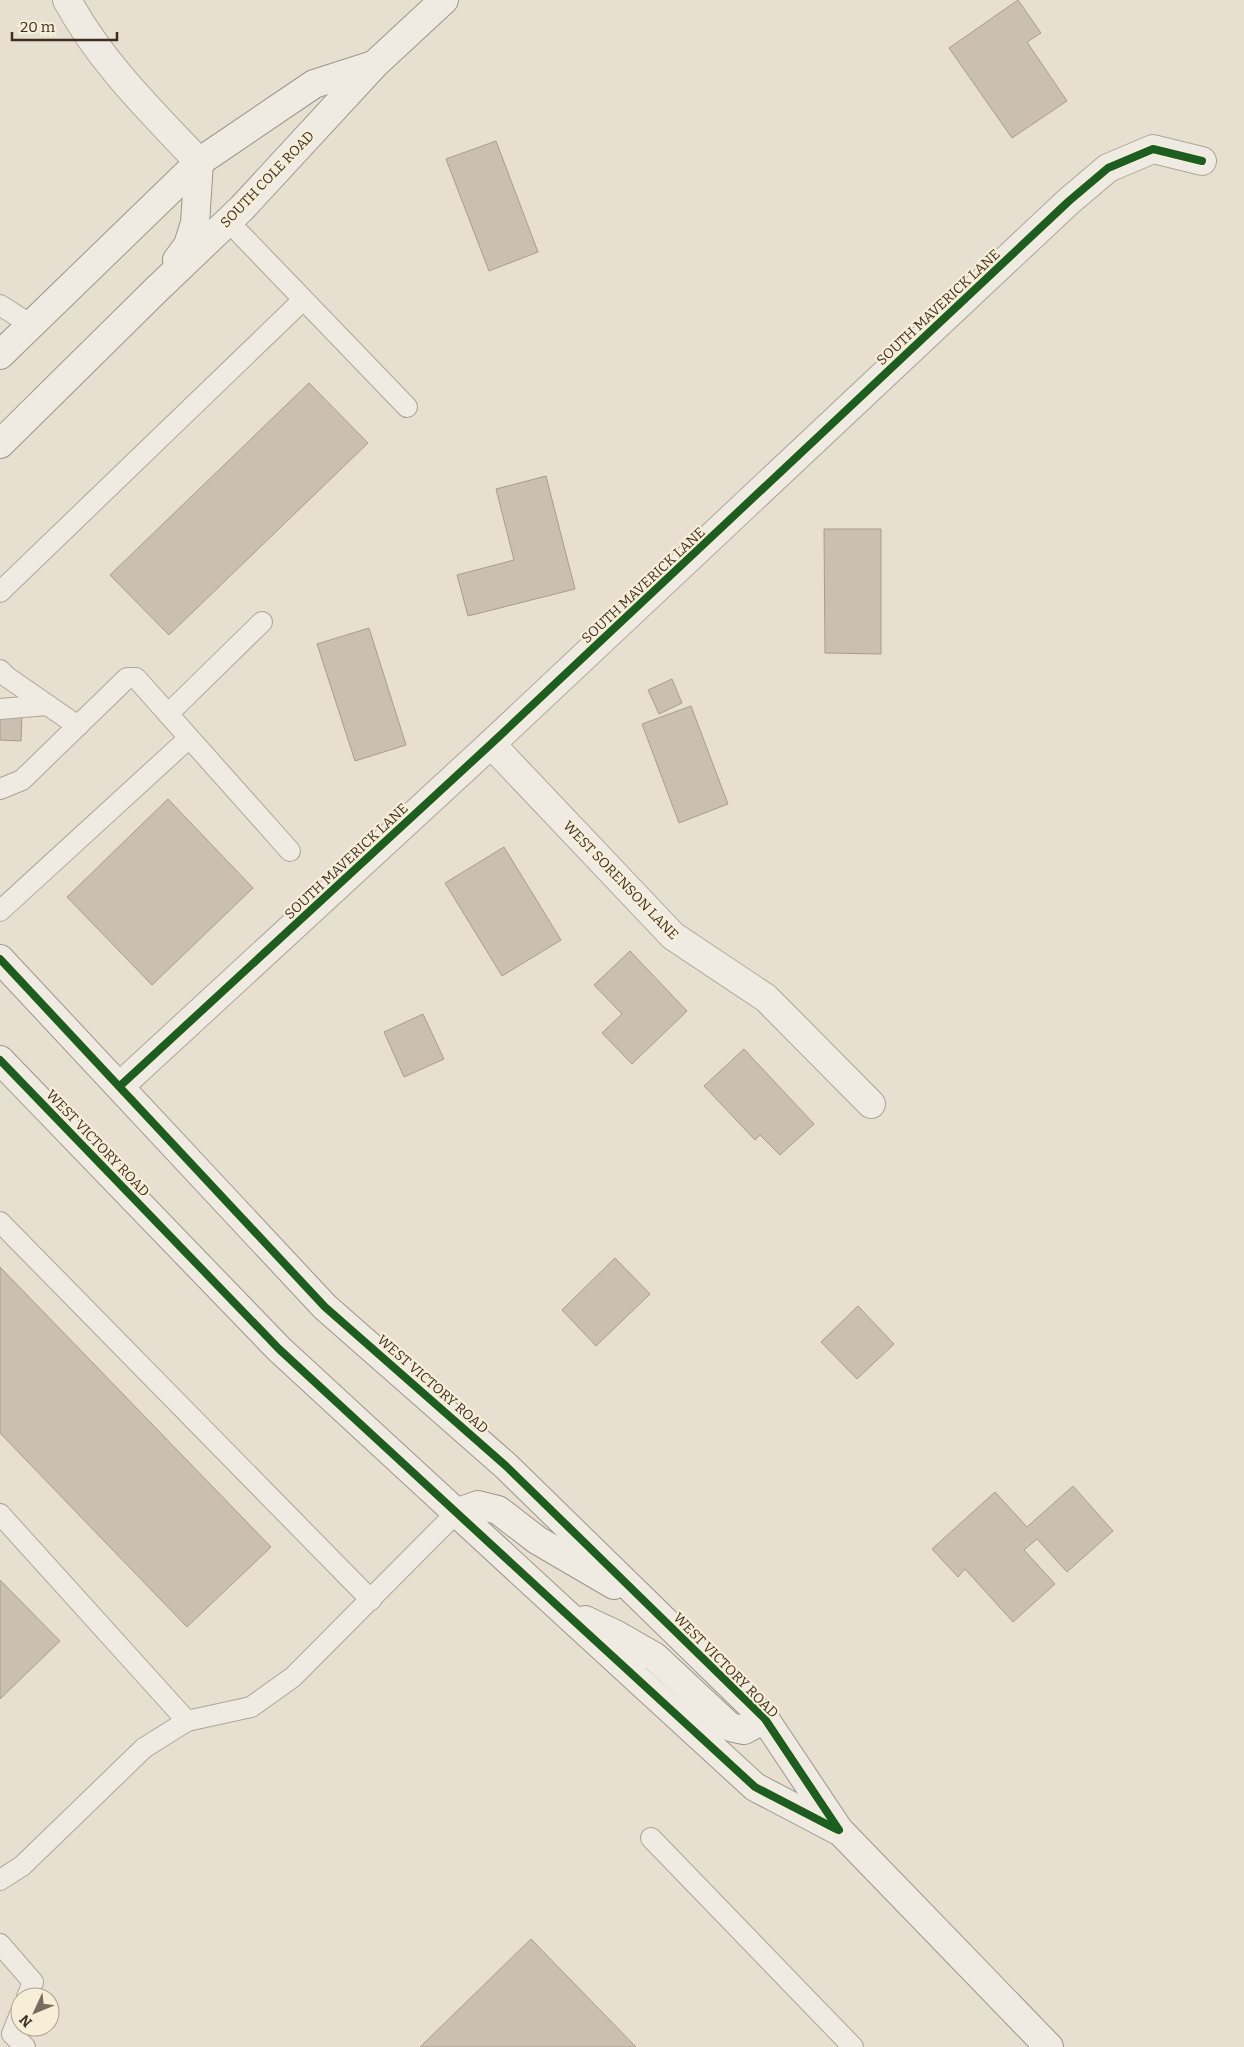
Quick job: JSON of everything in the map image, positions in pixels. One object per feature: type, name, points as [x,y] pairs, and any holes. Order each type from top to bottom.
[{"type":"main road","points":[[67,0],[101,55],[130,90],[199,162]]},
{"type":"main road","name":"SOUTH COLE ROAD","points":[[0,444],[228,221],[375,64],[444,0]]},
{"type":"main road","name":"SOUTH COLE ROAD","points":[[0,355],[199,162],[314,84],[375,64]]},
{"type":"main road","name":"SOUTH MAVERICK LANE","points":[[120,1086],[491,744],[1062,208],[1108,168],[1153,149],[1202,161]]},
{"type":"main road","name":"SOUTH COLE ROAD","points":[[156,290],[188,245],[195,223],[199,162]]},
{"type":"main road","name":"WEST SORENSON LANE","points":[[491,744],[673,936],[766,998],[871,1104]]},
{"type":"main road","name":"WEST VICTORY ROAD","points":[[0,960],[326,1306],[506,1466],[765,1719],[839,1830],[1049,2047]]},
{"type":"main road","name":"WEST VICTORY ROAD","points":[[0,1060],[279,1349],[561,1610],[755,1786],[839,1830]]},
{"type":"main road","name":"WEST VICTORY ROAD","points":[[456,1513],[478,1505],[498,1510],[537,1540],[649,1606]]},
{"type":"main road","name":"WEST VICTORY ROAD","points":[[561,1610],[615,1634],[655,1657],[730,1727],[744,1730],[765,1719]]},
{"type":"lane","points":[[228,221],[407,407]]},
{"type":"lane","points":[[0,592],[304,300]]},
{"type":"lane","points":[[0,305],[31,325]]},
{"type":"lane","points":[[168,714],[262,622]]},
{"type":"lane","points":[[0,670],[7,677],[78,726]]},
{"type":"lane","points":[[0,790],[22,780],[128,678],[136,678],[290,851]]},
{"type":"lane","points":[[0,709],[47,705]]},
{"type":"lane","points":[[0,911],[189,738]]},
{"type":"lane","points":[[0,1222],[371,1600]]},
{"type":"lane","points":[[0,1880],[22,1866],[144,1748],[187,1720],[251,1707],[293,1677],[456,1513]]},
{"type":"lane","points":[[0,1514],[187,1720]]},
{"type":"lane","points":[[651,1838],[853,2047]]},
{"type":"lane","points":[[0,1944],[34,1982],[32,1987]]},
{"type":"lane","points":[[15,2037],[25,2047]]},
{"type":"building","points":[[1018,0],[1041,33],[1027,42],[1067,101],[1012,138],[949,48]]},
{"type":"building","points":[[496,141],[538,252],[489,271],[446,159]]},
{"type":"building","points":[[309,383],[368,443],[169,635],[110,575]]},
{"type":"building","points":[[546,476],[575,589],[468,616],[457,575],[514,560],[496,489]]},
{"type":"building","points":[[824,529],[881,529],[881,654],[825,653]]},
{"type":"building","points":[[369,628],[406,745],[355,761],[317,644]]},
{"type":"building","points":[[672,679],[682,703],[659,714],[648,690]]},
{"type":"building","points":[[691,706],[728,804],[679,823],[642,724]]},
{"type":"building","points":[[0,715],[22,715],[21,741],[0,740]]},
{"type":"building","points":[[168,799],[253,888],[152,985],[67,897]]},
{"type":"building","points":[[504,847],[561,940],[502,976],[445,883]]},
{"type":"building","points":[[630,951],[687,1011],[632,1064],[602,1033],[622,1014],[594,985]]},
{"type":"building","points":[[423,1014],[444,1059],[404,1077],[384,1032]]},
{"type":"building","points":[[744,1049],[814,1124],[780,1155],[760,1135],[755,1140],[704,1086]]},
{"type":"building","points":[[615,1258],[650,1294],[596,1346],[562,1310]]},
{"type":"building","points":[[0,1267],[271,1547],[187,1627],[0,1433]]},
{"type":"building","points":[[858,1306],[894,1344],[857,1379],[821,1342]]},
{"type":"building","points":[[1073,1486],[1113,1531],[1067,1572],[1037,1539],[1024,1550],[1055,1584],[1013,1622],[965,1569],[958,1577],[932,1549],[995,1492],[1027,1527]]},
{"type":"building","points":[[0,1580],[60,1641],[0,1699]]},
{"type":"building","points":[[531,1939],[636,2047],[420,2047]]},
{"type":"cycle path","points":[[120,1086],[491,744],[1069,201],[1108,168],[1153,149],[1202,161]]},
{"type":"cycle path","points":[[0,959],[325,1307],[506,1466],[765,1719],[839,1830]]},
{"type":"cycle path","points":[[0,1060],[279,1349],[561,1609],[755,1787],[836,1829]]}]
